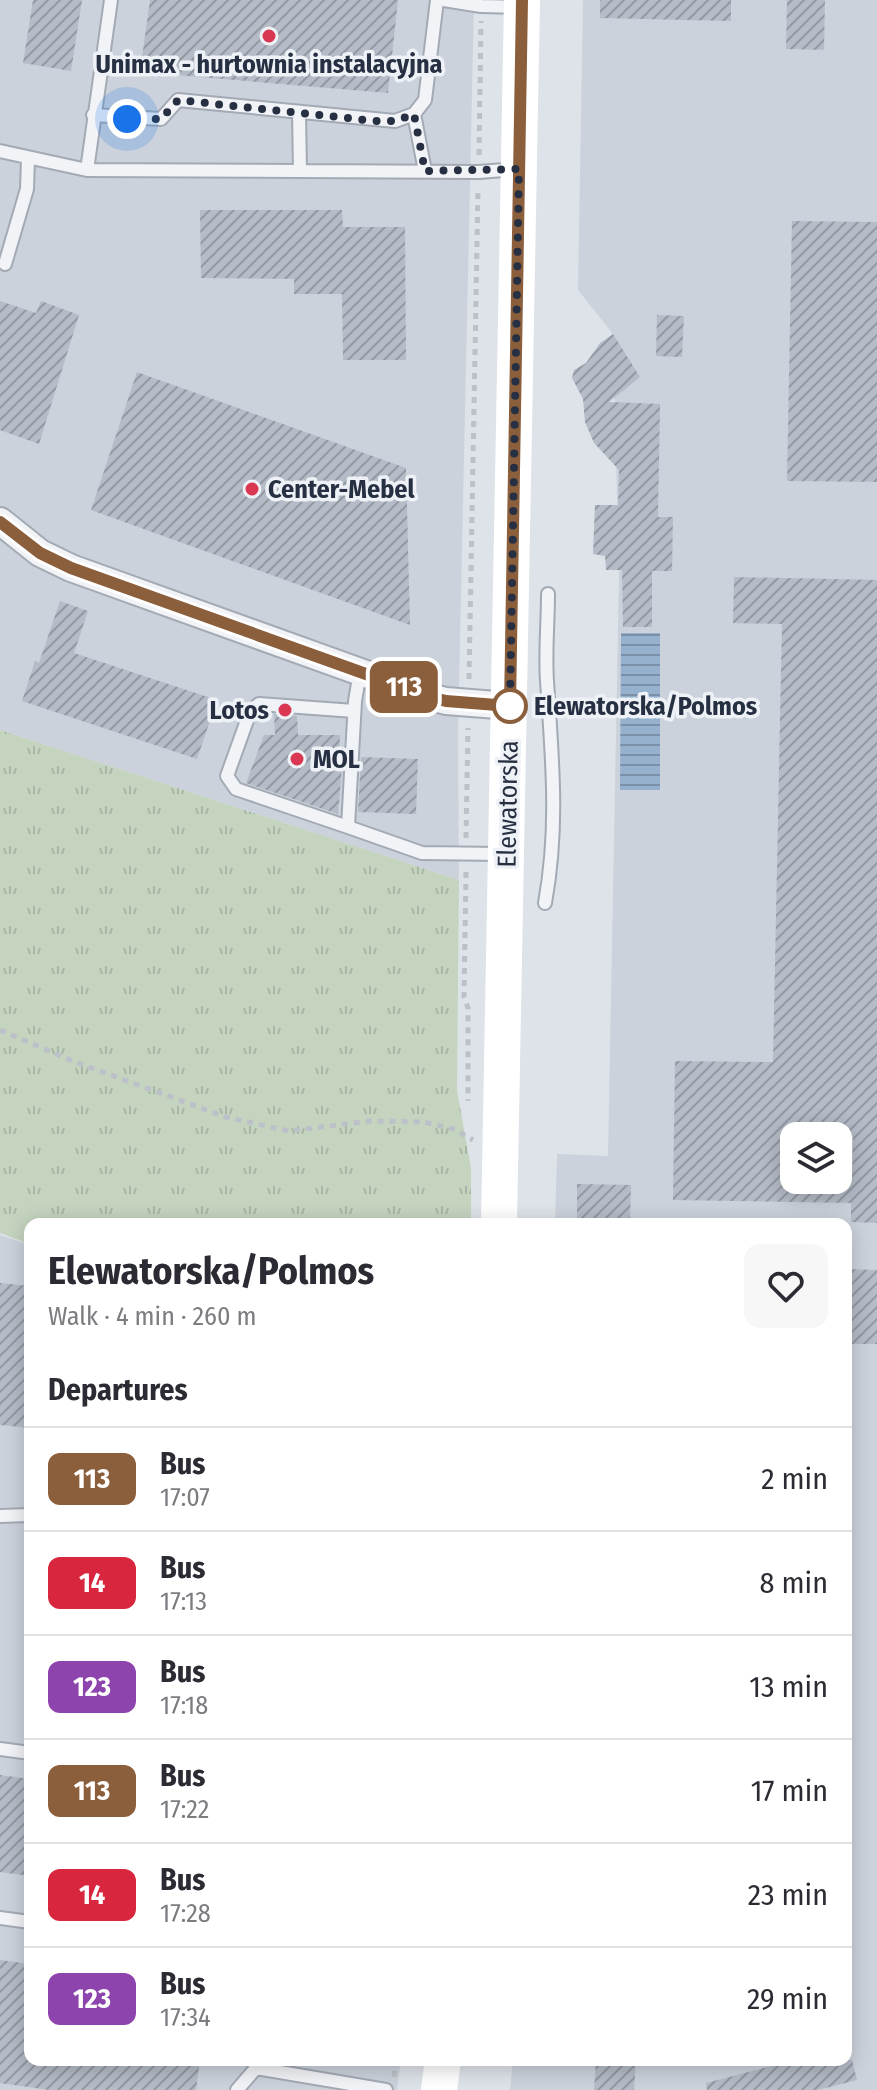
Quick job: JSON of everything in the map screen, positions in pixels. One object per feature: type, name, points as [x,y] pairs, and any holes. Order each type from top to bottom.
[{"type":"street","name":"Elewatorska","points":[[499,1218],[522,4]]},
{"type":"street","points":[[0,521],[40,553],[71,568],[430,697],[510,706]]},
{"type":"street","points":[[439,2090],[442,2066]]},
{"type":"lane","points":[[87,170],[111,0]]},
{"type":"lane","points":[[93,115],[161,119],[178,100],[395,121],[414,114],[425,100],[437,0]]},
{"type":"lane","points":[[444,0],[481,6],[522,4]]},
{"type":"lane","points":[[299,113],[300,171]]},
{"type":"lane","points":[[414,114],[425,171]]},
{"type":"lane","points":[[0,151],[87,170],[479,172],[519,169]]},
{"type":"lane","points":[[5,264],[27,189],[28,158]]},
{"type":"lane","points":[[545,903],[552,863],[555,812],[547,676],[548,594]]},
{"type":"lane","points":[[348,827],[354,711],[360,672]]},
{"type":"lane","points":[[354,711],[259,704],[250,712],[227,776],[236,789],[422,853],[507,854]]},
{"type":"lane","points":[[0,1516],[24,1515]]},
{"type":"lane","points":[[0,1749],[24,1752]]},
{"type":"lane","points":[[0,1918],[24,1921]]},
{"type":"lane","points":[[237,2090],[253,2066]]},
{"type":"lane","points":[[264,2066],[386,2090]]},
{"type":"path","points":[[465,944],[468,729],[463,702],[471,673],[481,6]]},
{"type":"path","points":[[0,1030],[75,1062],[226,1117],[289,1131],[369,1121],[424,1122],[501,1146]]},
{"type":"shaded area","points":[[0,0],[474,0],[458,732],[459,880],[0,730]]},
{"type":"shaded area","points":[[583,0],[877,0],[877,2090],[510,2090],[512,2066],[852,2066],[852,1218],[555,1218],[557,1154],[608,1156],[619,574],[613,334],[578,290]]},
{"type":"shaded area","points":[[0,1235],[24,1243],[24,2066],[400,2066],[397,2090],[0,2090]]},
{"type":"green space","points":[[0,730],[459,880],[457,1090],[471,1168],[471,1218],[24,1218],[24,1242],[0,1233]]},
{"type":"water","points":[[621,633],[660,633],[660,790],[620,790]]},
{"type":"building","points":[[33,0],[82,0],[71,71],[23,63]]},
{"type":"building","name":"Unimax - hurtownia instalacyjna","points":[[150,0],[398,0],[388,93],[140,72]]},
{"type":"building","points":[[600,0],[731,0],[731,21],[600,18]]},
{"type":"building","points":[[787,0],[825,0],[824,50],[786,49]]},
{"type":"building","points":[[200,210],[342,210],[343,227],[405,227],[406,360],[343,360],[342,294],[294,294],[294,279],[201,278]]},
{"type":"building","points":[[792,221],[877,222],[877,482],[787,481]]},
{"type":"building","points":[[0,301],[36,313],[41,301],[79,315],[39,444],[0,430]]},
{"type":"building","points":[[657,315],[684,316],[682,357],[656,356]]},
{"type":"building","points":[[613,334],[640,377],[609,402],[660,404],[658,517],[673,517],[672,571],[652,571],[652,627],[623,627],[622,570],[606,570],[605,556],[593,554],[595,505],[618,505],[619,470],[594,443],[585,422],[583,399],[572,378],[574,370],[586,363],[600,343]]},
{"type":"building","name":"Center-Mebel","points":[[137,372],[406,468],[410,625],[91,510]]},
{"type":"building","points":[[734,577],[877,580],[877,1223],[852,1222],[851,1203],[673,1200],[675,1061],[773,1062],[782,624],[733,623]]},
{"type":"building","points":[[60,601],[88,611],[74,653],[217,700],[197,759],[22,701]]},
{"type":"building","name":"MOL","points":[[274,714],[297,716],[298,735],[340,735],[339,756],[343,756],[338,814],[246,783],[264,735],[275,735]]},
{"type":"building","points":[[361,757],[418,759],[416,814],[358,812]]},
{"type":"building","points":[[577,1184],[631,1185],[630,1218],[577,1218]]},
{"type":"building","points":[[852,1269],[877,1270],[877,1344],[852,1344]]},
{"type":"building","points":[[0,1283],[24,1285],[24,1427],[0,1425]]},
{"type":"building","points":[[0,1775],[24,1778],[24,1875],[0,1872]]},
{"type":"building","points":[[0,1960],[24,1963],[24,2066],[199,2066],[196,2090],[49,2090],[0,2083]]},
{"type":"building","points":[[852,2060],[857,2080],[818,2090],[707,2090],[706,2083],[772,2066],[852,2066]]},
{"type":"building","points":[[596,2066],[636,2066],[634,2090],[594,2090]]},
{"type":"bus line","name":"113","points":[[0,522],[40,553],[71,568],[430,697],[510,706],[522,0]]},
{"type":"place","name":"Unimax - hurtownia instalacyjna","points":[[269,36]]},
{"type":"place","name":"Center-Mebel","points":[[252,489]]},
{"type":"place","name":"Elewatorska/Polmos","points":[[510,706]]},
{"type":"place","name":"Lotos","points":[[285,710]]},
{"type":"place","name":"MOL","points":[[297,759]]},
{"type":"route","points":[[127,119],[161,119],[178,100],[375,121],[395,121],[414,114],[425,171],[519,169],[510,706]]}]
